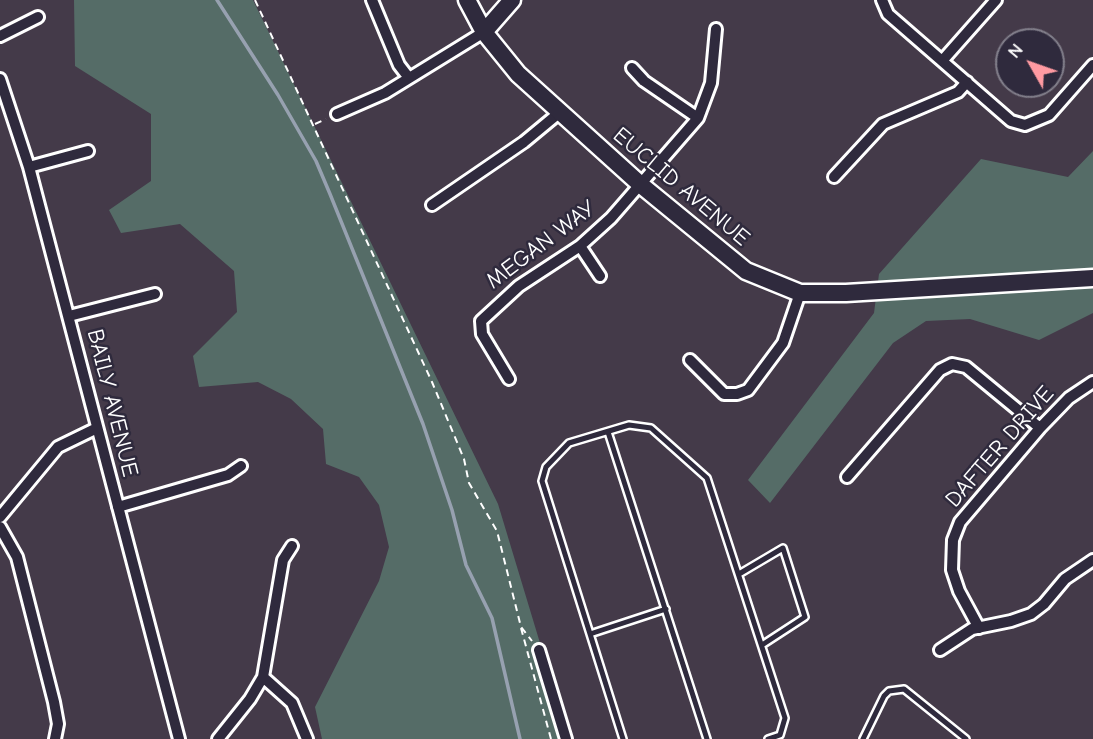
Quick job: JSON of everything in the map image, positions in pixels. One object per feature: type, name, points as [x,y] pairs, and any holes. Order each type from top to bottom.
[{"type":"main road","name":"EUCLID AVENUE","points":[[467,0],[484,32],[518,74],[640,185],[729,260],[746,271],[800,293],[846,293],[1093,278]]},
{"type":"main road","points":[[484,32],[512,0]]},
{"type":"street","points":[[372,0],[399,65],[409,78]]},
{"type":"street","points":[[882,0],[888,13],[1011,121],[1025,125],[1049,115],[1093,65]]},
{"type":"street","points":[[942,61],[996,0]]},
{"type":"street","points":[[0,36],[38,17]]},
{"type":"street","points":[[632,68],[644,81],[698,118],[711,83],[716,29]]},
{"type":"street","points":[[337,114],[385,93],[484,32]]},
{"type":"street","name":"BAILY AVENUE","points":[[0,79],[29,167],[69,316],[95,429],[178,739]]},
{"type":"street","points":[[834,177],[883,124],[958,92],[967,82]]},
{"type":"street","points":[[432,205],[524,142],[559,113]]},
{"type":"street","name":"MEGAN WAY","points":[[509,379],[482,334],[481,321],[519,286],[580,246],[611,218],[698,118]]},
{"type":"street","points":[[29,167],[88,151]]},
{"type":"street","points":[[580,246],[600,276]]},
{"type":"street","points":[[690,360],[724,394],[737,394],[748,390],[783,343],[800,293]]},
{"type":"street","points":[[69,316],[155,294]]},
{"type":"street","points":[[847,477],[940,370],[952,364],[966,367],[1040,428]]},
{"type":"street","name":"DAFTER DRIVE","points":[[979,628],[955,580],[952,560],[956,531],[965,513],[1040,428],[1069,398],[1093,382]]},
{"type":"street","points":[[0,517],[58,447],[95,429]]},
{"type":"street","points":[[118,507],[228,475],[242,466]]},
{"type":"street","points":[[0,527],[17,557],[54,702],[58,724],[55,739]]},
{"type":"street","points":[[218,739],[250,699],[262,677],[283,559],[292,546]]},
{"type":"street","points":[[940,650],[972,629],[1031,614],[1044,604],[1065,579],[1093,560]]},
{"type":"street","points":[[540,650],[566,739]]},
{"type":"street","points":[[262,677],[292,703],[307,739]]},
{"type":"lane","points":[[623,739],[542,481],[546,467],[559,450],[569,443],[629,425],[651,428],[702,470],[707,478],[785,718],[780,735],[768,739]]},
{"type":"lane","points":[[608,432],[707,739]]},
{"type":"lane","points":[[739,574],[783,548],[805,617],[762,646]]},
{"type":"lane","points":[[590,634],[666,609]]},
{"type":"lane","points":[[863,739],[884,696],[889,691],[904,689],[966,739]]},
{"type":"path","points":[[255,0],[432,382],[464,459],[468,483],[496,531],[551,739]]},
{"type":"path","points":[[314,125],[337,114]]},
{"type":"path","points":[[520,627],[540,650]]},
{"type":"green space","points":[[74,0],[253,0],[498,504],[569,739],[322,739],[315,707],[379,581],[389,547],[379,505],[359,477],[326,464],[323,429],[291,399],[258,382],[199,387],[193,356],[237,312],[234,271],[180,224],[121,233],[109,210],[151,181],[151,114],[75,66]]},
{"type":"green space","points":[[1093,151],[1093,313],[1039,340],[970,319],[926,321],[893,343],[770,503],[748,480],[874,313],[879,274],[981,159],[1068,177]]},
{"type":"waterway","points":[[217,0],[278,95],[316,161],[330,194],[423,424],[452,510],[466,565],[492,618],[520,739]]}]
